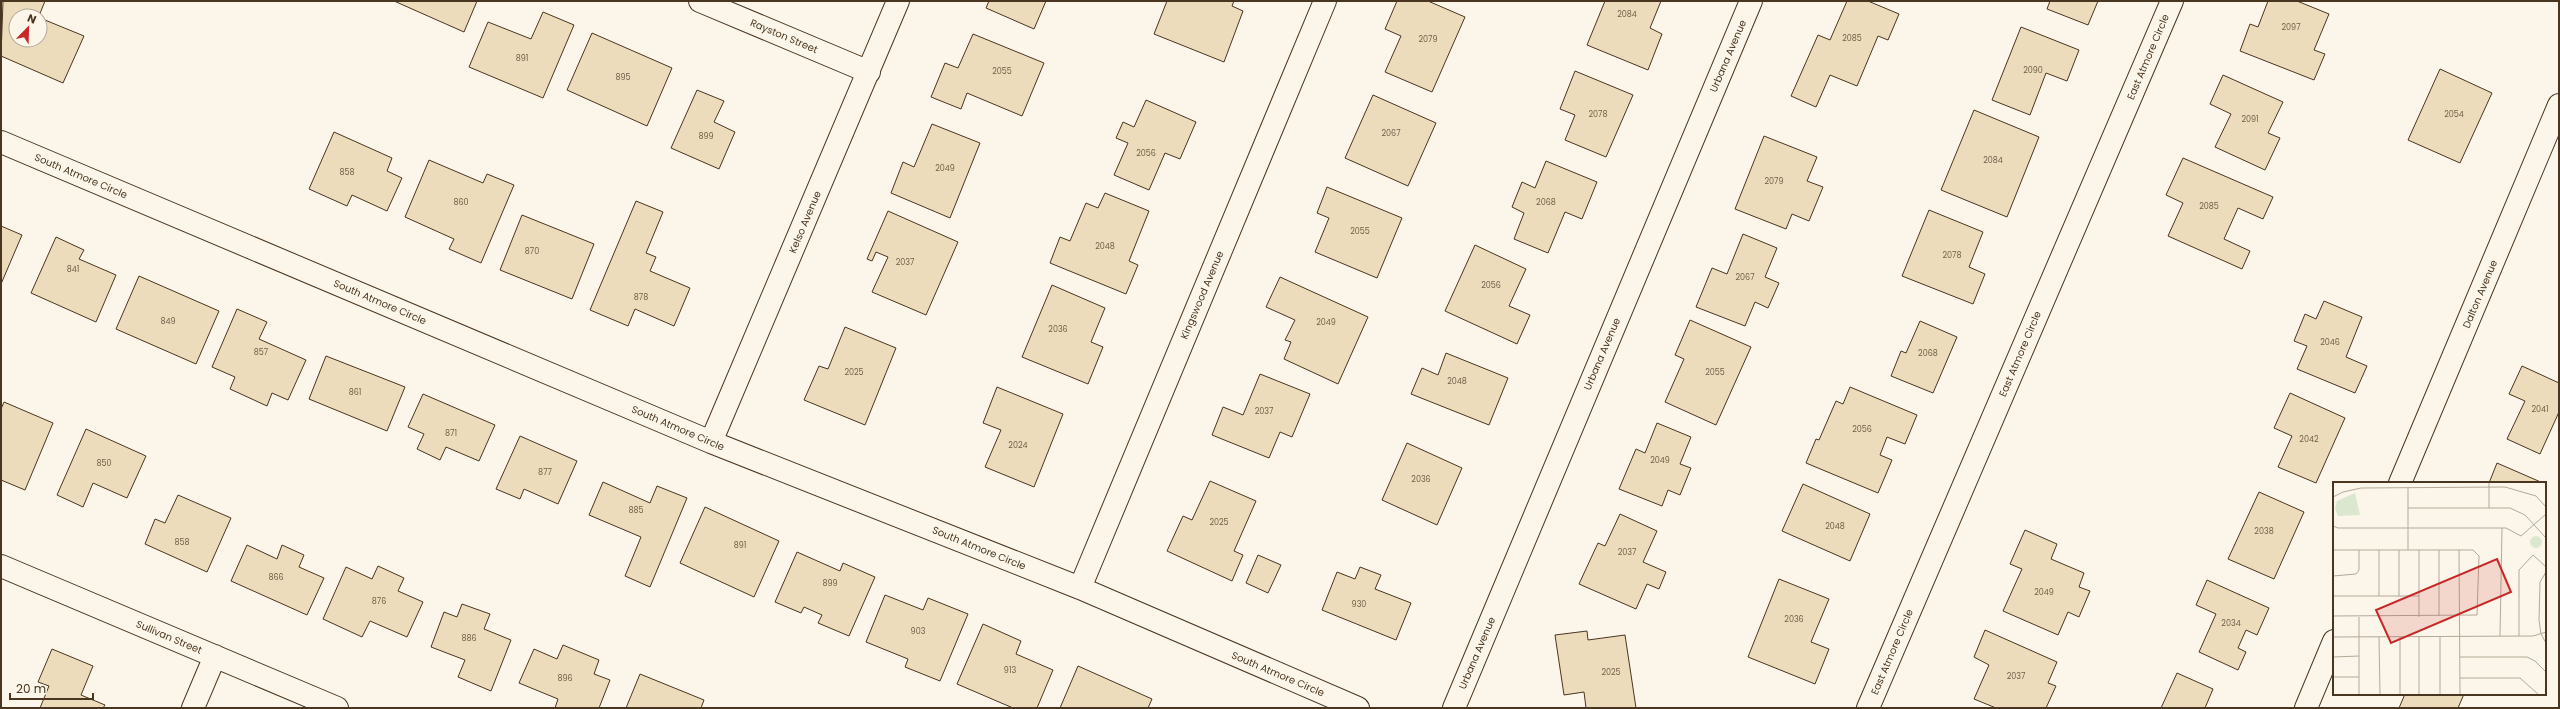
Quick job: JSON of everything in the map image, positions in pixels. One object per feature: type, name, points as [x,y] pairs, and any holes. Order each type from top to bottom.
[{"type":"street","name":"Rayston Street","points":[[700,1],[869,72]]},
{"type":"street","name":"Kelso Avenue","points":[[711,442],[898,1]]},
{"type":"street","name":"Kingswood Avenue","points":[[1080,588],[1325,1]]},
{"type":"street","name":"Urbana Avenue","points":[[1454,708],[1751,1]]},
{"type":"street","name":"East Atmore Circle","points":[[1868,708],[2172,1]]},
{"type":"street","name":"Dalton Avenue","points":[[2400,482],[2559,105]]},
{"type":"street","name":"South Atmore Circle","points":[[1,142],[711,442],[1080,588],[1358,708]]},
{"type":"street","name":"Sullivan Street","points":[[1,566],[337,708]]},
{"type":"street","points":[[2306,708],[2333,643]]},
{"type":"street","points":[[193,708],[214,656]]},
{"type":"building","points":[[3,1],[45,1],[42,8],[8,8],[8,48],[48,48],[48,21],[84,36],[63,83],[1,56]]},
{"type":"building","points":[[394,1],[477,1],[464,32]]},
{"type":"building","points":[[989,1],[1046,1],[1034,29],[986,8]]},
{"type":"building","points":[[1167,1],[1234,1],[1232,6],[1243,11],[1224,62],[1154,34]]},
{"type":"building","points":[[1397,1],[1428,1],[1465,17],[1432,92],[1385,72],[1401,36],[1385,29]]},
{"type":"building","points":[[1605,1],[1661,1],[1650,28],[1662,34],[1648,70],[1587,45]]},
{"type":"building","points":[[1847,1],[1868,1],[1899,14],[1888,40],[1878,36],[1857,86],[1830,75],[1816,107],[1791,96],[1818,35],[1830,40]]},
{"type":"building","points":[[2050,1],[2098,1],[2088,25],[2047,9]]},
{"type":"building","points":[[2268,1],[2297,1],[2329,14],[2314,50],[2325,54],[2314,80],[2240,51],[2250,24],[2258,27]]},
{"type":"building","points":[[543,12],[574,25],[543,98],[469,67],[488,22],[531,39]]},
{"type":"building","points":[[2021,27],[2079,50],[2067,81],[2046,73],[2030,115],[1992,100]]},
{"type":"building","points":[[592,33],[672,68],[647,126],[567,90]]},
{"type":"building","points":[[973,34],[1044,63],[1022,116],[967,93],[961,109],[931,97],[945,63],[958,68]]},
{"type":"building","points":[[2440,69],[2492,93],[2460,163],[2408,140]]},
{"type":"building","points":[[1575,71],[1633,95],[1606,157],[1565,140],[1575,115],[1560,109]]},
{"type":"building","points":[[2223,75],[2283,102],[2268,133],[2280,138],[2265,170],[2215,147],[2231,114],[2210,104]]},
{"type":"building","points":[[697,90],[724,101],[714,122],[735,132],[719,169],[671,148]]},
{"type":"building","points":[[1373,95],[1436,123],[1408,186],[1345,158]]},
{"type":"building","points":[[1146,100],[1196,122],[1180,159],[1165,153],[1149,190],[1114,175],[1128,143],[1116,138],[1123,122],[1134,127]]},
{"type":"building","points":[[1974,110],[2039,137],[2007,217],[1941,190]]},
{"type":"building","points":[[932,124],[980,143],[950,218],[891,193],[903,162],[914,167]]},
{"type":"building","points":[[334,132],[392,158],[387,171],[402,178],[387,211],[352,195],[347,206],[309,189]]},
{"type":"building","points":[[1764,136],[1817,157],[1807,181],[1823,187],[1809,221],[1792,214],[1786,229],[1735,209]]},
{"type":"building","points":[[2183,158],[2273,197],[2263,219],[2238,208],[2224,239],[2250,251],[2242,269],[2168,236],[2183,203],[2166,195]]},
{"type":"building","points":[[429,160],[483,183],[487,174],[514,185],[481,263],[449,249],[454,239],[405,217]]},
{"type":"building","points":[[1546,161],[1597,182],[1582,219],[1565,212],[1548,253],[1514,239],[1524,213],[1512,207],[1522,182],[1535,188]]},
{"type":"building","points":[[1327,187],[1402,218],[1377,278],[1315,252],[1329,218],[1317,213]]},
{"type":"building","points":[[1105,193],[1149,211],[1129,261],[1138,265],[1126,294],[1050,263],[1060,237],[1070,241],[1086,203],[1098,208]]},
{"type":"building","points":[[636,201],[663,212],[646,253],[656,257],[650,271],[690,288],[674,326],[635,309],[628,326],[590,310]]},
{"type":"building","points":[[1929,210],[1983,232],[1969,267],[1985,274],[1973,304],[1902,276]]},
{"type":"building","points":[[888,211],[958,242],[926,315],[872,292],[888,257],[876,252],[872,261],[867,259]]},
{"type":"building","points":[[522,215],[594,244],[572,299],[500,270]]},
{"type":"building","points":[[1,226],[22,235],[1,284]]},
{"type":"building","points":[[1743,234],[1777,248],[1765,277],[1779,283],[1768,308],[1755,302],[1745,326],[1696,307],[1712,268],[1727,274]]},
{"type":"building","points":[[56,237],[84,250],[79,259],[116,275],[96,322],[31,293]]},
{"type":"building","points":[[1475,245],[1526,269],[1509,306],[1530,315],[1517,344],[1445,311]]},
{"type":"building","points":[[139,276],[219,311],[196,364],[116,329]]},
{"type":"building","points":[[1280,277],[1368,317],[1338,384],[1284,359],[1291,342],[1285,340],[1295,320],[1266,307]]},
{"type":"building","points":[[1052,285],[1105,308],[1091,342],[1103,347],[1088,384],[1022,357]]},
{"type":"building","points":[[2324,301],[2362,317],[2346,357],[2367,366],[2355,393],[2297,369],[2307,346],[2294,341],[2305,314],[2316,319]]},
{"type":"building","points":[[237,309],[267,322],[259,339],[306,360],[288,400],[272,393],[267,406],[230,389],[235,377],[212,367]]},
{"type":"building","points":[[1690,320],[1751,347],[1716,425],[1665,402],[1684,359],[1675,355]]},
{"type":"building","points":[[1920,321],[1957,337],[1933,393],[1891,376],[1901,351],[1906,353]]},
{"type":"building","points":[[845,327],[896,348],[865,425],[804,400],[819,366],[828,369]]},
{"type":"building","points":[[1446,353],[1508,378],[1489,425],[1411,394],[1422,368],[1438,375]]},
{"type":"building","points":[[326,356],[405,387],[387,431],[309,399]]},
{"type":"building","points":[[2522,366],[2559,383],[2559,412],[2540,454],[2507,439],[2525,401],[2509,394]]},
{"type":"building","points":[[1260,374],[1310,394],[1292,437],[1280,432],[1269,458],[1212,435],[1223,407],[1243,415]]},
{"type":"building","points":[[997,387],[1063,414],[1034,487],[985,467],[1001,430],[983,423]]},
{"type":"building","points":[[1850,387],[1917,415],[1905,444],[1887,437],[1880,455],[1892,460],[1878,493],[1806,463],[1816,439],[1819,440],[1836,401],[1843,404]]},
{"type":"building","points":[[2290,393],[2345,418],[2316,483],[2278,467],[2292,436],[2274,428]]},
{"type":"building","points":[[423,394],[495,425],[479,461],[446,447],[440,460],[417,449],[424,434],[408,427]]},
{"type":"building","points":[[4,402],[53,423],[25,490],[1,480],[1,409]]},
{"type":"building","points":[[1657,423],[1691,437],[1680,464],[1691,468],[1680,495],[1668,490],[1662,506],[1619,489],[1636,449],[1645,453]]},
{"type":"building","points":[[86,429],[146,456],[127,498],[93,483],[83,507],[57,495]]},
{"type":"building","points":[[520,436],[577,461],[558,504],[524,489],[520,499],[496,489]]},
{"type":"building","points":[[1407,443],[1462,468],[1437,525],[1382,500]]},
{"type":"building","points":[[2497,463],[2541,482],[2489,482]]},
{"type":"building","points":[[1210,481],[1256,501],[1234,551],[1243,555],[1232,581],[1167,551],[1183,516],[1192,520]]},
{"type":"building","points":[[603,482],[650,503],[657,486],[687,498],[650,587],[625,576],[641,537],[589,515]]},
{"type":"building","points":[[1803,484],[1870,514],[1850,561],[1782,531]]},
{"type":"building","points":[[2259,492],[2304,512],[2274,579],[2228,559]]},
{"type":"building","points":[[178,495],[231,518],[207,572],[145,544],[155,519],[165,523]]},
{"type":"building","points":[[705,507],[779,541],[754,597],[680,563]]},
{"type":"building","points":[[1620,514],[1657,531],[1643,562],[1666,572],[1659,589],[1647,584],[1636,609],[1579,584],[1598,543],[1605,546]]},
{"type":"building","points":[[2025,530],[2057,544],[2051,559],[2084,573],[2079,587],[2090,591],[2079,617],[2068,612],[2058,635],[2003,611],[2022,569],[2010,564]]},
{"type":"building","points":[[247,545],[277,559],[282,545],[304,555],[299,567],[324,578],[307,615],[231,581]]},
{"type":"building","points":[[797,552],[840,571],[843,563],[875,577],[849,636],[818,623],[822,615],[804,607],[801,613],[775,602]]},
{"type":"building","points":[[1258,555],[1281,565],[1268,593],[1246,583]]},
{"type":"building","points":[[378,566],[404,578],[398,591],[423,602],[407,637],[370,621],[362,637],[323,619],[346,567],[372,579]]},
{"type":"building","points":[[1360,567],[1381,575],[1375,589],[1411,603],[1396,640],[1322,610],[1337,572],[1355,579]]},
{"type":"building","points":[[1779,579],[1829,599],[1811,642],[1829,649],[1815,684],[1748,657]]},
{"type":"building","points":[[2207,580],[2269,608],[2257,635],[2246,630],[2238,648],[2246,652],[2238,670],[2199,652],[2216,614],[2196,605]]},
{"type":"building","points":[[885,595],[923,610],[928,598],[968,614],[940,681],[905,667],[908,659],[866,642]]},
{"type":"building","points":[[462,604],[490,614],[484,629],[511,640],[491,691],[458,677],[465,660],[431,647],[444,612],[457,617]]},
{"type":"building","points":[[983,624],[1021,641],[1016,654],[1053,670],[1037,708],[1013,708],[957,684]]},
{"type":"building","points":[[1985,630],[2057,662],[2048,683],[2056,686],[2046,708],[1996,708],[1974,699],[1989,665],[1974,657]]},
{"type":"building","points":[[1587,631],[1588,640],[1625,635],[1636,708],[1586,708],[1584,692],[1564,695],[1555,635]]},
{"type":"building","points":[[563,645],[599,660],[594,674],[610,680],[599,708],[555,708],[558,699],[519,683],[534,649],[557,659]]},
{"type":"building","points":[[52,649],[93,666],[81,695],[105,705],[103,708],[40,708],[49,686],[38,682]]},
{"type":"building","points":[[1078,666],[1152,699],[1148,708],[1060,708]]},
{"type":"building","points":[[2177,673],[2213,689],[2205,708],[2161,708]]},
{"type":"building","points":[[640,674],[704,700],[701,708],[626,708]]},
{"type":"building","points":[[2405,695],[2464,695],[2458,708],[2399,708]]}]
